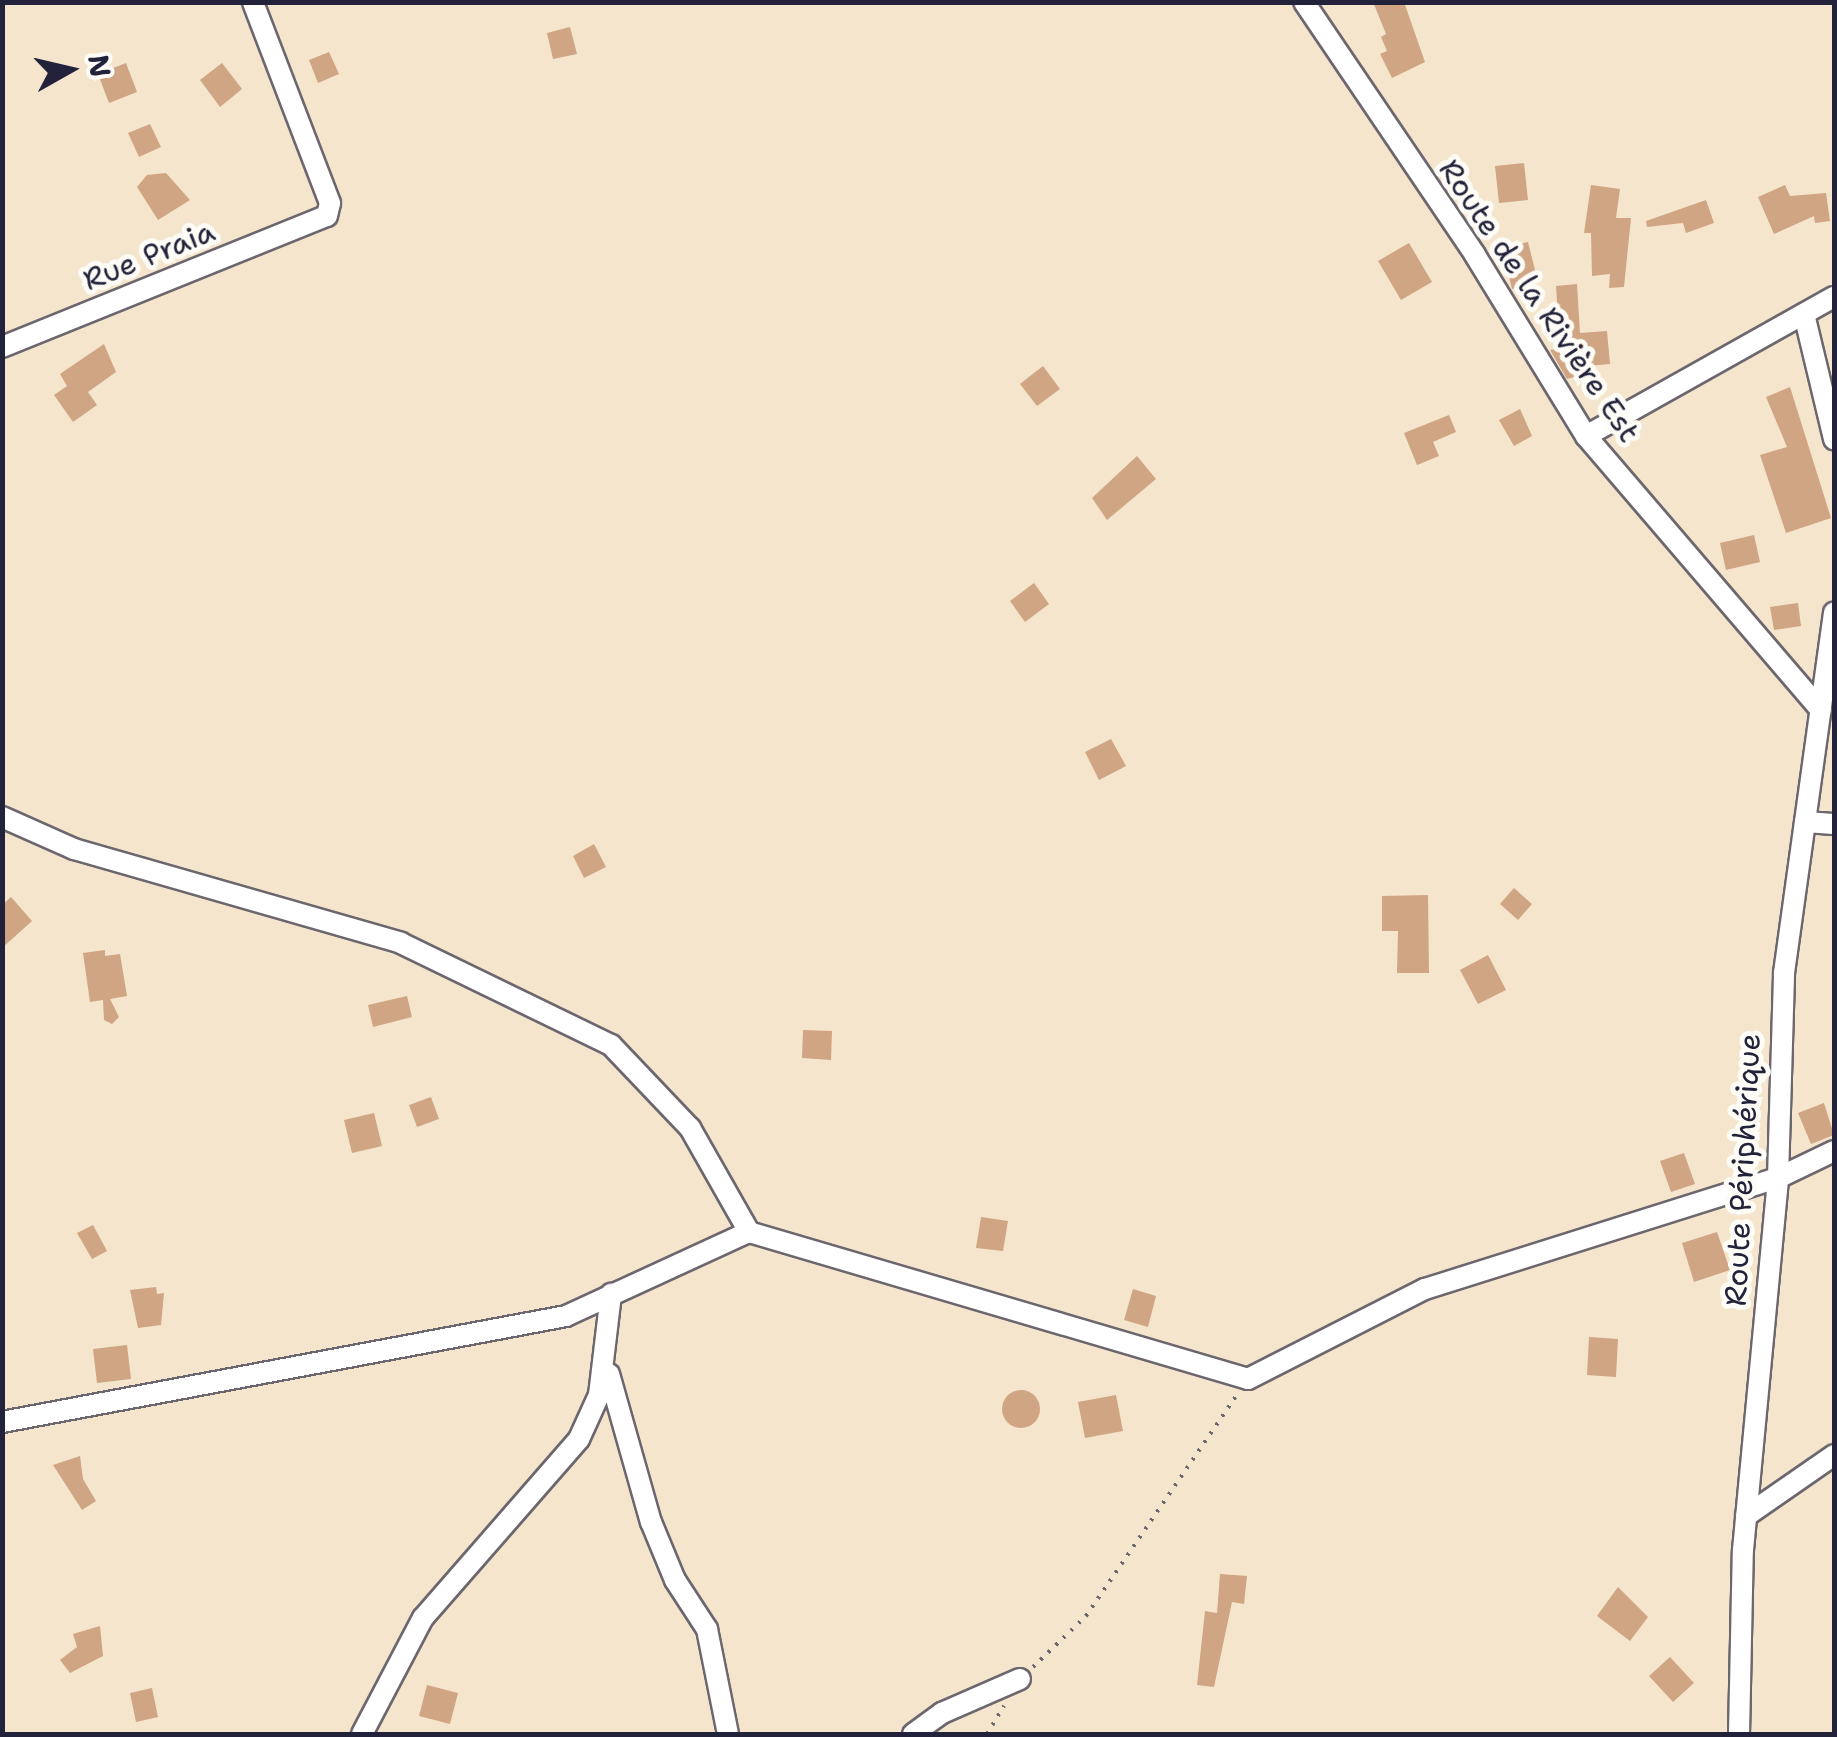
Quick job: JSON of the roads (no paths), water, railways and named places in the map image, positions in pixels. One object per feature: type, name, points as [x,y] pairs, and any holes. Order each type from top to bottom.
[{"type":"street","name":"Rue Praia","points":[[2,347],[318,221],[330,203],[253,2]]},
{"type":"street","name":"Route de la Rivière Est","points":[[1304,2],[1586,436],[1821,710]]},
{"type":"street","points":[[1586,436],[1834,298]]},
{"type":"street","points":[[1804,314],[1834,439]]},
{"type":"street","name":"Route Périphérique","points":[[1739,1734],[1746,1516],[1778,1178],[1784,973],[1834,612]]},
{"type":"street","points":[[2,817],[74,849],[402,943],[611,1045],[690,1128],[749,1232]]},
{"type":"street","points":[[1805,822],[1834,824]]},
{"type":"street","points":[[2,1422],[566,1316],[749,1232],[1248,1379],[1425,1289],[1778,1178],[1834,1151]]},
{"type":"street","points":[[362,1734],[424,1618],[572,1453],[599,1395],[612,1294]]},
{"type":"street","points":[[607,1342],[619,1427],[675,1580],[707,1629],[728,1734]]},
{"type":"street","points":[[1746,1516],[1834,1455]]},
{"type":"street","points":[[913,1734],[942,1713],[1020,1679]]}]
